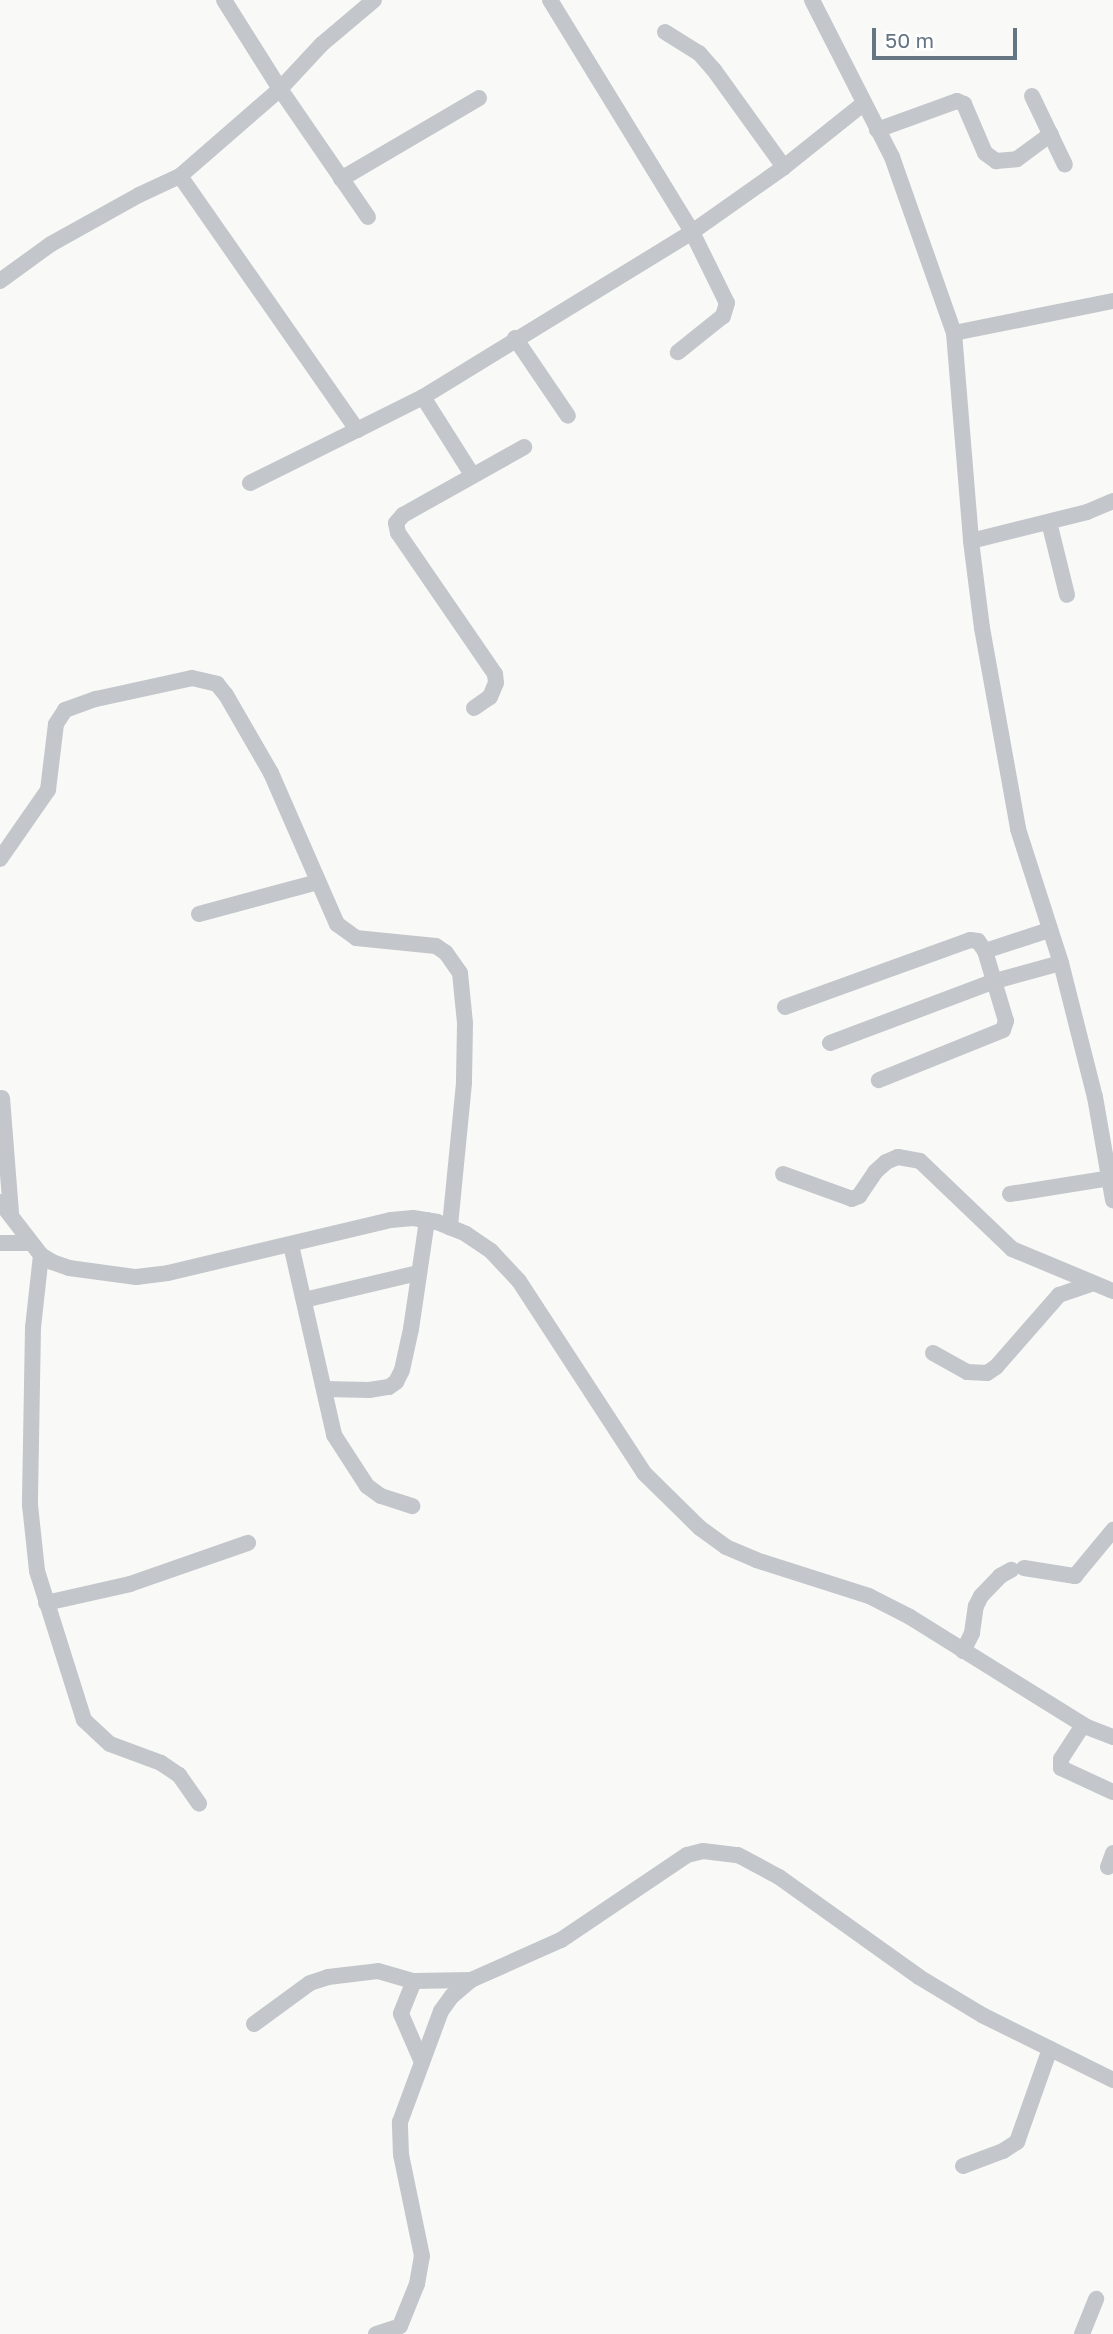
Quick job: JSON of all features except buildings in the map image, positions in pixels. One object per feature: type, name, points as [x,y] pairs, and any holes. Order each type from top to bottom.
[{"type":"street","points":[[224,0],[280,89],[368,217]]},
{"type":"street","points":[[0,281],[51,244],[139,195],[180,176],[280,89],[322,44],[374,0]]},
{"type":"street","points":[[550,0],[692,232],[727,308],[723,316],[678,352]]},
{"type":"street","points":[[812,0],[892,157],[954,333],[971,541],[982,628],[1018,830],[1061,962],[1095,1097],[1113,1200]]},
{"type":"street","points":[[665,32],[690,47],[714,70],[784,167]]},
{"type":"street","points":[[1032,96],[1065,165]]},
{"type":"street","points":[[341,179],[479,97]]},
{"type":"street","points":[[877,130],[957,101],[964,104],[985,153],[996,161],[1017,159],[1051,134]]},
{"type":"street","points":[[250,483],[423,397],[515,338],[692,232],[784,167],[863,104]]},
{"type":"street","points":[[180,176],[357,430]]},
{"type":"street","points":[[954,333],[1113,302]]},
{"type":"street","points":[[515,338],[568,416]]},
{"type":"street","points":[[423,397],[473,476]]},
{"type":"street","points":[[474,708],[490,697],[496,683],[495,674],[396,528],[403,515],[524,447]]},
{"type":"street","points":[[971,541],[1049,522],[1113,501]]},
{"type":"street","points":[[1049,522],[1067,595]]},
{"type":"street","points":[[0,859],[48,790],[56,724],[65,710],[96,699],[192,678],[217,684],[271,773],[331,914],[345,932],[367,940],[436,946],[446,953],[460,973],[465,1023],[464,1083],[450,1227]]},
{"type":"street","points":[[199,914],[318,881]]},
{"type":"street","points":[[985,951],[1049,930]]},
{"type":"street","points":[[785,1007],[970,940],[978,941],[985,951],[995,981],[1006,1021],[1003,1030],[879,1080]]},
{"type":"street","points":[[830,1043],[995,981],[1061,962]]},
{"type":"street","points":[[2,1098],[6,1208],[36,1249],[30,1506],[37,1571],[85,1720],[110,1744],[161,1763],[179,1775],[199,1804]]},
{"type":"street","points":[[783,1174],[852,1199],[859,1196],[875,1172],[886,1162],[898,1157],[920,1161],[1012,1249],[1113,1291]]},
{"type":"street","points":[[1010,1194],[1110,1178]]},
{"type":"street","points":[[0,1243],[36,1249],[69,1268],[136,1277],[168,1273],[391,1220],[427,1220],[450,1227],[491,1251],[519,1281],[644,1474],[701,1528],[726,1547],[756,1560],[869,1596],[1083,1725],[1113,1737]]},
{"type":"street","points":[[324,1389],[369,1390],[389,1387],[396,1382],[411,1329],[427,1220]]},
{"type":"street","points":[[291,1245],[334,1435],[367,1486],[381,1496],[412,1506]]},
{"type":"street","points":[[304,1300],[418,1273]]},
{"type":"street","points":[[933,1353],[967,1372],[987,1373],[996,1367],[1059,1295],[1091,1284]]},
{"type":"street","points":[[963,1651],[972,1633],[976,1606],[981,1596],[1000,1576],[1018,1569],[1075,1576],[1113,1530]]},
{"type":"street","points":[[46,1602],[130,1584],[248,1543]]},
{"type":"street","points":[[1083,1725],[1061,1759],[1060,1768],[1113,1792]]},
{"type":"street","points":[[376,2334],[402,2330],[417,2284],[422,2256],[401,2155],[400,2122],[441,2011],[452,1996],[471,1980],[561,1940],[687,1855],[719,1851],[738,1855],[779,1877],[919,1977],[982,2015],[1113,2080]]},
{"type":"street","points":[[254,2024],[310,1983],[328,1978],[378,1971],[414,1981],[471,1980]]},
{"type":"street","points":[[414,1981],[401,2014],[421,2060]]},
{"type":"street","points":[[963,2166],[1003,2151],[1017,2142],[1050,2049]]},
{"type":"street","points":[[1082,2334],[1096,2299]]}]
